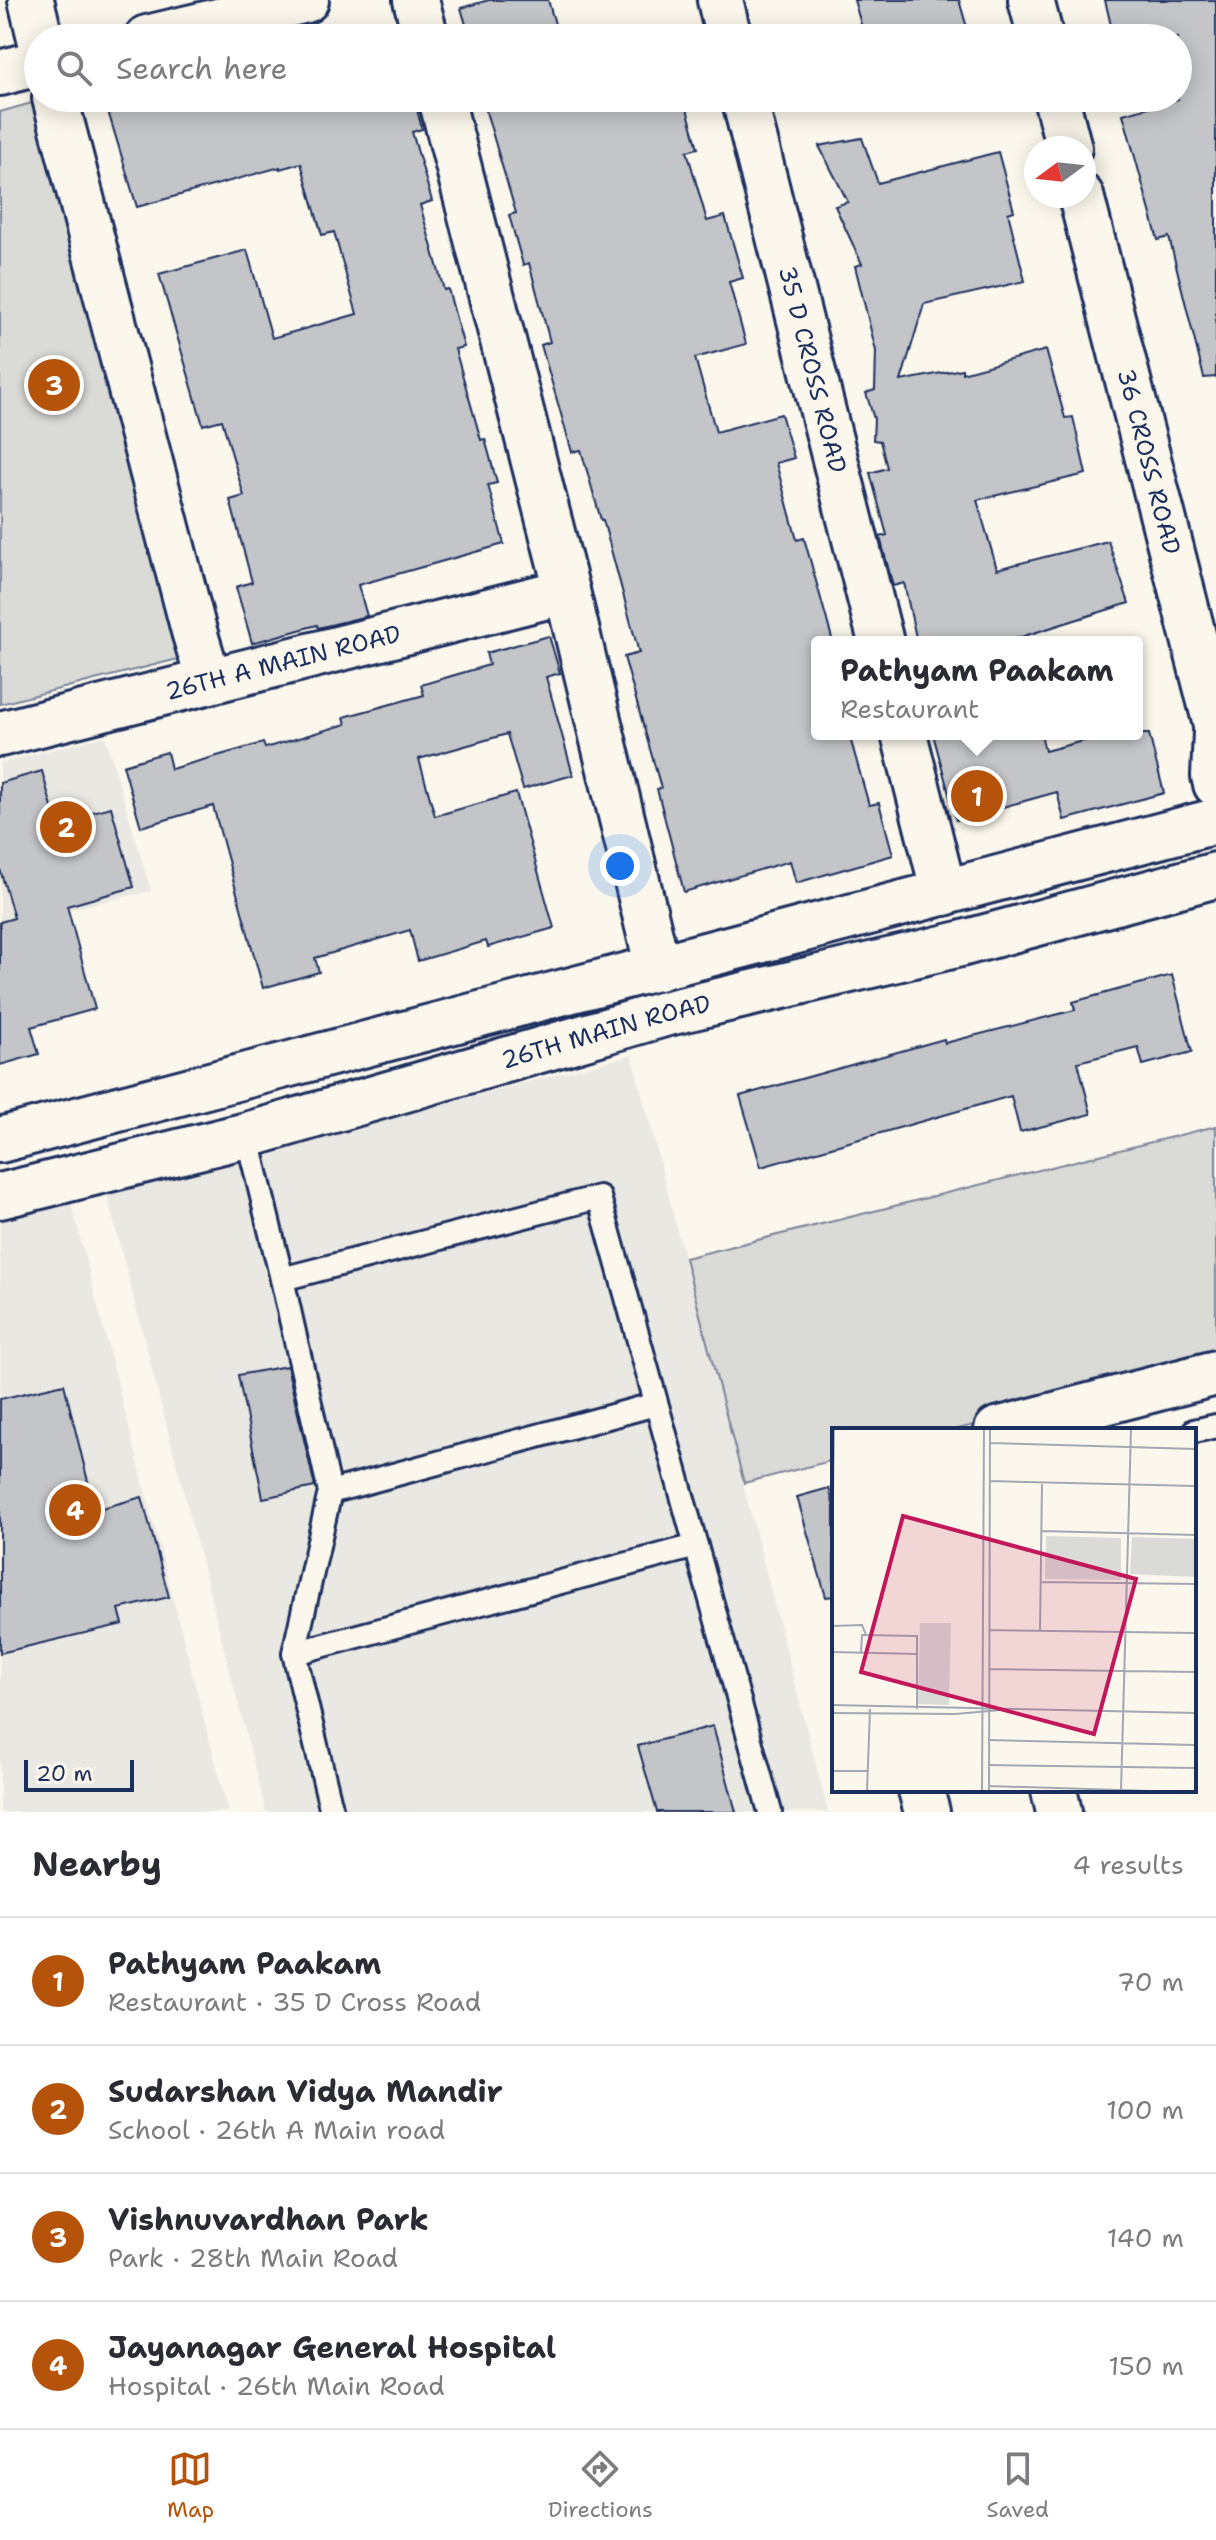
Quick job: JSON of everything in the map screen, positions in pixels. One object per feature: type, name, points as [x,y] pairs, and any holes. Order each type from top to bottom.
[{"type":"street","points":[[31,0],[37,24]]},
{"type":"street","points":[[206,24],[306,0]]},
{"type":"street","points":[[416,0],[422,24]]},
{"type":"street","points":[[720,0],[726,24]]},
{"type":"street","points":[[1031,0],[1037,24]]},
{"type":"street","points":[[0,73],[24,67]]},
{"type":"street","points":[[59,112],[209,681]]},
{"type":"street","points":[[445,112],[567,591],[658,968]]},
{"type":"street","name":"35 D CROSS ROAD","points":[[748,112],[879,636]]},
{"type":"street","points":[[1060,112],[1066,136]]},
{"type":"street","name":"36 CROSS ROAD","points":[[1084,208],[1216,725]]},
{"type":"street","name":"26TH A MAIN ROAD","points":[[0,734],[567,591]]},
{"type":"street","points":[[1216,732],[1216,784]]},
{"type":"street","points":[[906,740],[944,893]]},
{"type":"street","name":"26TH MAIN ROAD","points":[[0,1140],[1216,821]]},
{"type":"street","name":"26TH MAIN ROAD","points":[[0,1196],[247,1135],[664,1014],[960,944],[1216,875]]},
{"type":"street","points":[[1005,1428],[1216,1373]]},
{"type":"street","points":[[922,1792],[927,1812]]},
{"type":"street","points":[[1054,1792],[1059,1812]]},
{"type":"lane","points":[[247,1135],[330,1492],[294,1653],[332,1812]]},
{"type":"lane","points":[[282,1279],[599,1197],[770,1812]]},
{"type":"lane","points":[[330,1492],[656,1404]]},
{"type":"lane","points":[[1196,1431],[1216,1426]]},
{"type":"lane","points":[[294,1653],[696,1546]]},
{"type":"shaded area","points":[[24,105],[24,112],[38,112],[178,659],[0,704],[0,112]]},
{"type":"shaded area","points":[[105,736],[151,891],[0,925],[0,763]]},
{"type":"shaded area","points":[[632,1055],[828,1812],[266,1812],[106,1191]]},
{"type":"shaded area","points":[[1216,1126],[1216,1365],[962,1428],[832,1428],[832,1461],[744,1483],[685,1258]]},
{"type":"shaded area","points":[[68,1191],[228,1812],[0,1812],[0,1208]]},
{"type":"building","points":[[489,0],[548,0],[555,24],[466,24],[461,8]]},
{"type":"building","points":[[854,0],[959,0],[966,24],[861,24]]},
{"type":"building","points":[[1105,0],[1216,0],[1216,377],[1204,378],[1169,237],[1158,240],[1123,114],[1192,112],[1192,24],[1111,24]]},
{"type":"building","points":[[108,112],[418,112],[422,129],[412,132],[432,201],[420,205],[464,347],[455,349],[481,440],[485,439],[497,483],[488,485],[504,544],[358,585],[367,616],[318,628],[317,625],[252,643],[236,587],[252,582],[230,500],[244,496],[222,420],[203,425],[159,274],[247,250],[272,338],[357,314],[334,232],[322,235],[301,163],[137,207]]},
{"type":"building","points":[[486,112],[688,112],[698,148],[687,151],[707,221],[725,216],[743,278],[729,282],[746,344],[695,358],[716,432],[781,414],[794,458],[776,463],[797,540],[804,538],[831,636],[811,636],[811,740],[851,740],[869,805],[879,803],[893,855],[796,883],[790,861],[684,892],[657,789],[661,788],[624,657],[639,653],[581,450],[572,452],[541,345],[550,342],[529,263],[523,265],[509,215],[516,213]]},
{"type":"building","points":[[862,138],[878,183],[998,152],[1014,211],[1008,213],[1025,281],[924,304],[901,381],[962,369],[962,373],[1046,350],[1065,418],[1073,417],[1086,474],[977,500],[997,569],[1108,541],[1129,603],[1024,636],[916,636],[904,583],[893,586],[880,537],[887,535],[870,473],[887,468],[880,441],[873,440],[874,419],[866,393],[875,390],[876,351],[855,266],[862,264],[835,206],[848,202],[819,146]]},
{"type":"building","points":[[549,636],[560,673],[546,677],[573,775],[523,789],[507,734],[419,759],[435,816],[516,793],[554,928],[488,947],[486,941],[418,961],[410,930],[315,958],[319,972],[263,988],[213,806],[141,827],[123,765],[167,752],[171,769],[263,743],[265,748],[346,724],[344,717],[424,695],[421,685],[489,665],[486,653]]},
{"type":"building","points":[[1143,734],[1149,734],[1164,793],[1064,820],[1057,792],[956,820],[935,740],[1042,740],[1045,751],[1086,740],[1143,740]]},
{"type":"building","points":[[42,771],[56,822],[111,807],[134,887],[67,906],[95,1009],[31,1027],[39,1054],[0,1065],[0,922],[14,918],[0,869],[0,783]]},
{"type":"building","points":[[1172,975],[1192,1052],[1143,1065],[1138,1047],[1078,1062],[1091,1114],[1020,1132],[1011,1096],[761,1167],[740,1096],[944,1039],[945,1043],[1075,1010],[1073,1002]]},
{"type":"building","points":[[287,1366],[315,1487],[263,1498],[238,1375]]},
{"type":"building","points":[[64,1384],[95,1510],[142,1497],[169,1597],[119,1609],[123,1624],[0,1653],[0,1399]]},
{"type":"building","points":[[829,1488],[832,1499],[832,1596],[826,1597],[797,1497]]},
{"type":"building","points":[[713,1726],[736,1812],[657,1812],[638,1746]]},
{"type":"place","name":"Vishnuvardhan Park","points":[[54,385]]},
{"type":"place","name":"Pathyam Paakam","points":[[977,796]]},
{"type":"place","name":"Sudarshan Vidya Mandir","points":[[66,827]]},
{"type":"place","name":"Jayanagar General Hospital","points":[[75,1510]]}]
